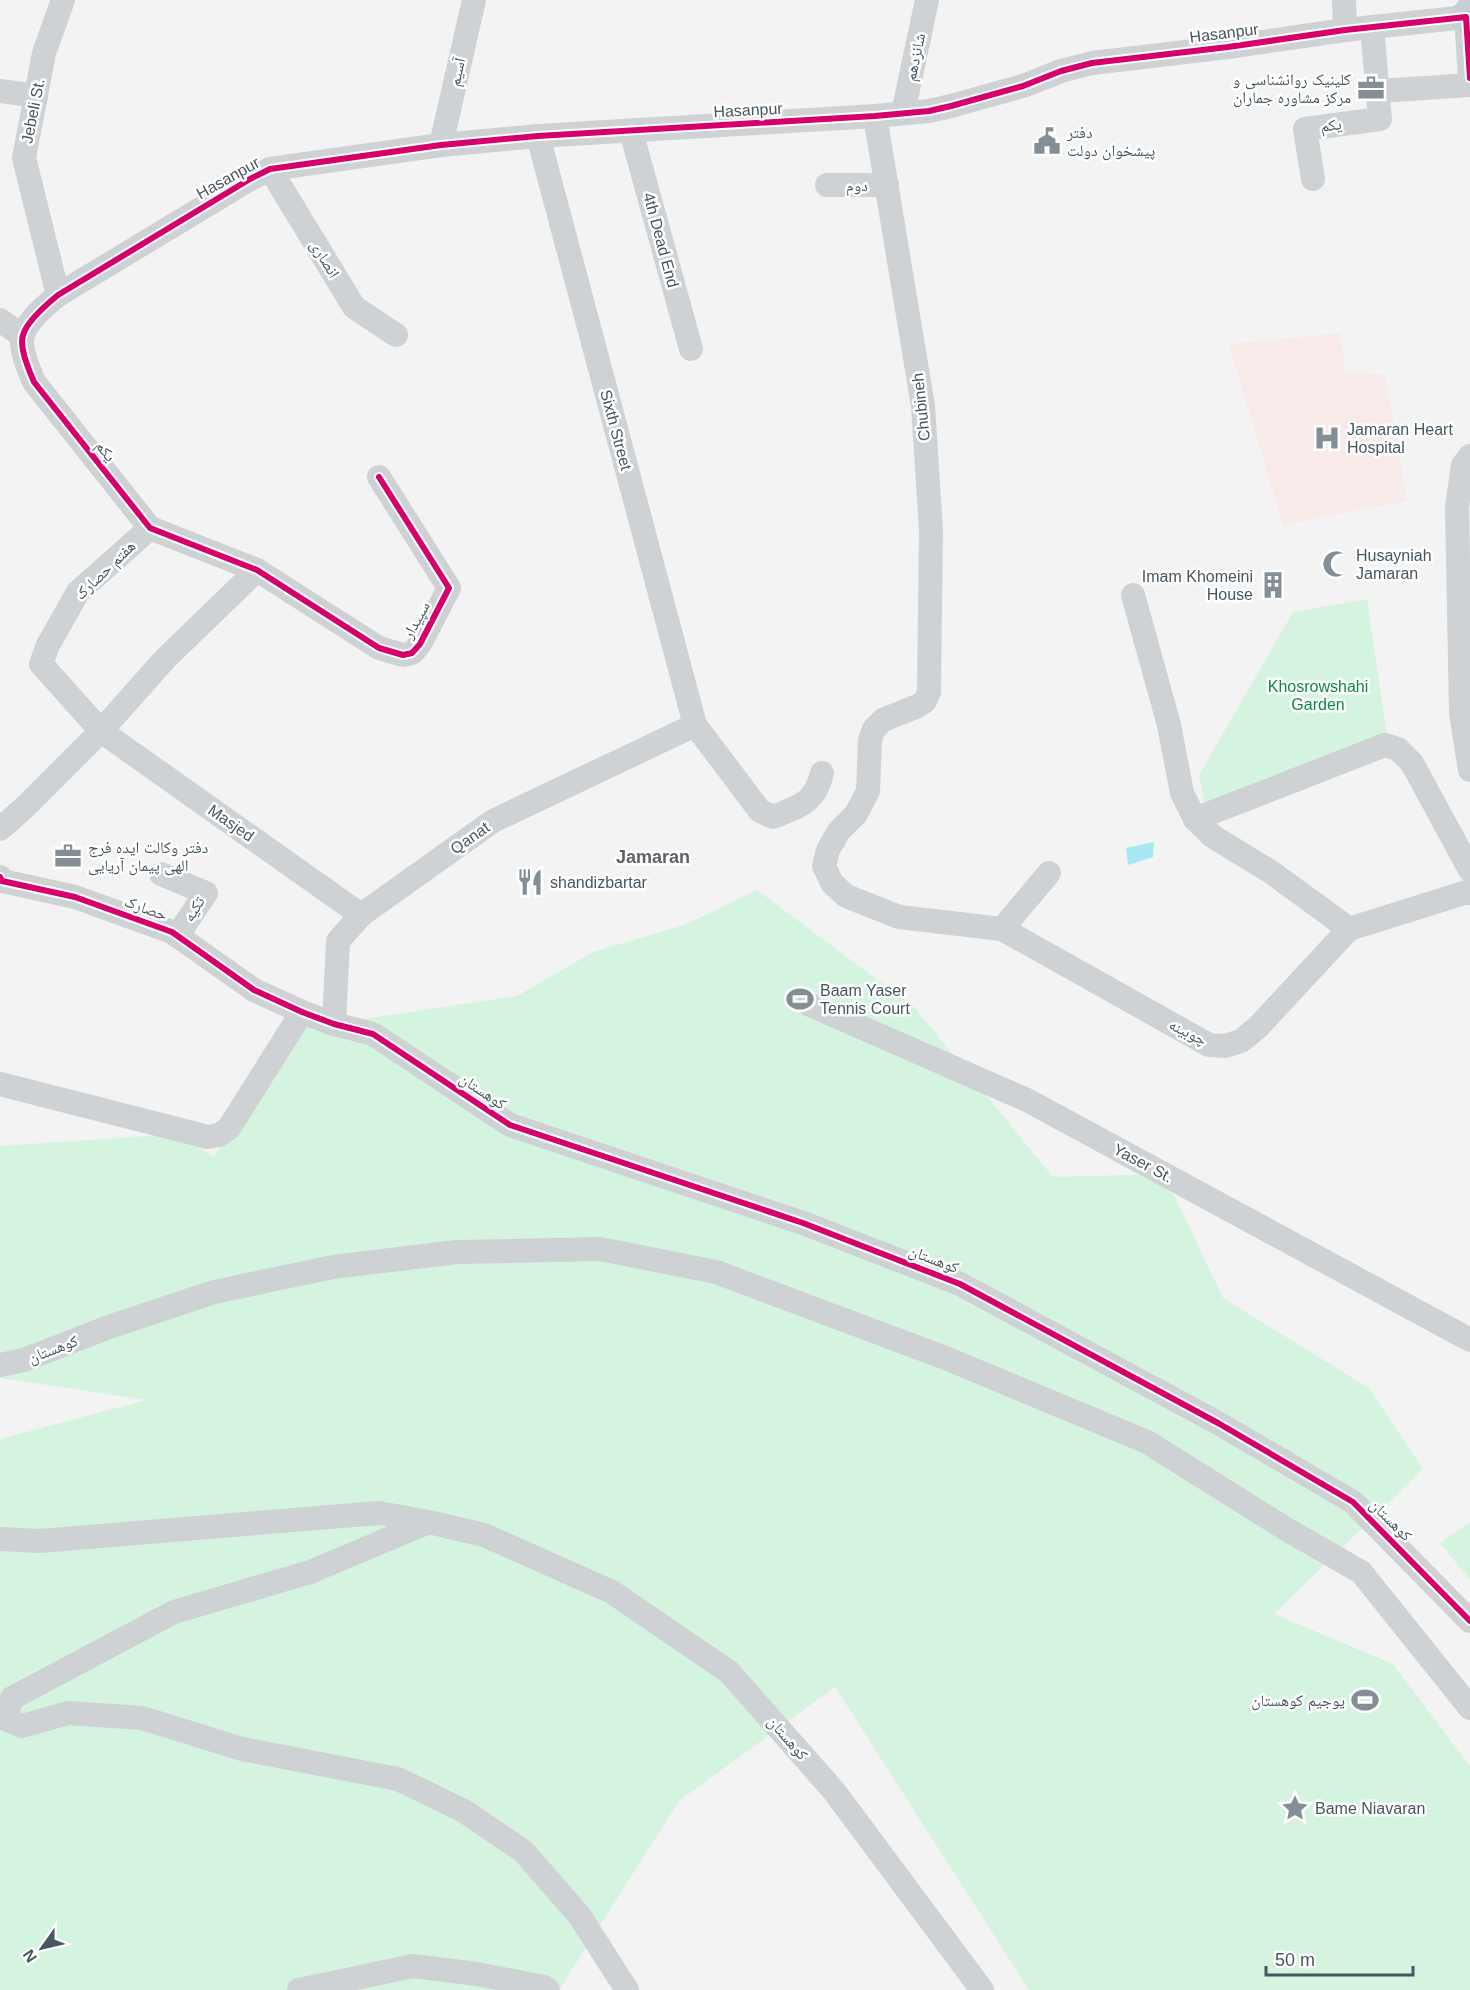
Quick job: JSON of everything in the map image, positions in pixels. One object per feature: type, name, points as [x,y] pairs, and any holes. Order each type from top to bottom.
[{"type":"street","name":"Jebeli St.","points":[[58,295],[24,158],[44,53],[63,0]]},
{"type":"street","name":"آسیم","points":[[441,145],[474,0]]},
{"type":"street","name":"شانزدهم","points":[[903,113],[927,0]]},
{"type":"street","points":[[1344,0],[1345,30]]},
{"type":"street","points":[[1468,15],[1470,78]]},
{"type":"street","name":"Hasanpur","points":[[58,295],[270,169],[441,145],[538,136],[929,111],[1023,86],[1061,71],[1092,63],[1468,15]]},
{"type":"street","name":"یکم","points":[[1312,179],[1305,129],[1380,118],[1372,27]]},
{"type":"street","points":[[1379,91],[1470,86]]},
{"type":"street","points":[[0,91],[36,96]]},
{"type":"street","name":"Chubineh","points":[[875,116],[923,406],[931,530],[929,692],[918,706],[883,720],[874,729],[870,740],[868,791],[856,814],[839,831],[828,850],[825,866],[832,883],[846,896],[899,917],[1002,930]]},
{"type":"street","name":"4th Dead End","points":[[631,130],[692,349]]},
{"type":"street","name":"Sixth Street","points":[[538,136],[695,725]]},
{"type":"street","name":"انصاری","points":[[270,169],[354,307],[396,335]]},
{"type":"street","name":"دوم","points":[[826,185],[887,185]]},
{"type":"street","points":[[0,320],[22,336],[38,312],[58,295]]},
{"type":"street","name":"یکم","points":[[22,336],[25,362],[34,382],[150,528]]},
{"type":"street","points":[[1470,456],[1463,465],[1457,507],[1470,770]]},
{"type":"street","name":"سپیدار","points":[[257,570],[379,648],[403,655],[412,653],[420,644],[449,588],[379,477]]},
{"type":"street","points":[[0,829],[101,731],[165,659],[257,570],[150,528]]},
{"type":"street","name":"هفتم حصارک","points":[[101,731],[41,664],[48,645],[78,592],[150,528]]},
{"type":"street","points":[[1133,595],[1169,725],[1182,793],[1195,819],[1212,836],[1271,872],[1349,930]]},
{"type":"street","points":[[695,725],[760,811],[773,817],[801,805],[818,789],[822,773]]},
{"type":"street","name":"Qanat","points":[[334,1024],[338,941],[361,915],[493,821],[695,725]]},
{"type":"street","name":"Masjed","points":[[101,731],[361,915]]},
{"type":"street","points":[[1195,819],[1385,745],[1398,749],[1412,763],[1470,870]]},
{"type":"street","points":[[1002,930],[1049,873]]},
{"type":"street","name":"تکیه","points":[[160,874],[206,893],[177,936]]},
{"type":"street","name":"حصارک","points":[[0,877],[2,881],[75,897],[172,932],[254,990],[334,1024]]},
{"type":"street","name":"چوبینه","points":[[1002,930],[1209,1045],[1225,1046],[1241,1041],[1258,1027],[1349,930],[1470,893]]},
{"type":"street","name":"Yaser St.","points":[[808,1004],[1027,1100],[1470,1340]]},
{"type":"street","points":[[0,1084],[208,1137],[219,1135],[229,1128],[302,1012]]},
{"type":"street","name":"کوهستان","points":[[334,1024],[373,1034],[510,1125],[802,1223],[960,1284],[1218,1423],[1353,1502],[1470,1621]]},
{"type":"street","name":"کوهستان","points":[[0,1365],[24,1360],[109,1327],[214,1292],[333,1267],[457,1252],[600,1249],[716,1272],[943,1357],[1147,1442],[1286,1530],[1361,1572],[1470,1708]]},
{"type":"street","name":"کوهستان","points":[[0,1539],[40,1541],[379,1513],[484,1535],[612,1592],[729,1672],[834,1791],[982,1990]]},
{"type":"street","points":[[429,1522],[310,1572],[174,1612],[12,1698],[5,1719],[22,1726],[68,1713],[142,1718],[242,1749],[398,1779],[464,1811],[523,1851],[579,1915],[627,1990]]},
{"type":"street","points":[[299,1990],[413,1966],[477,1974],[544,1987],[548,1990]]},
{"type":"shaded area","name":"Jamaran Heart Hospital","points":[[1339,333],[1346,371],[1385,375],[1407,501],[1283,525],[1229,344]]},
{"type":"green space","name":"Khosrowshahi Garden","points":[[1367,599],[1387,736],[1205,806],[1199,775],[1293,612]]},
{"type":"green space","points":[[757,890],[914,1007],[1053,1177],[1164,1174],[1223,1298],[1369,1388],[1423,1469],[1274,1614],[1393,1664],[1470,1766],[1470,1990],[1029,1990],[835,1687],[679,1801],[559,1990],[0,1990],[0,1439],[147,1400],[0,1378],[0,1146],[177,1134],[214,1157],[296,1029],[517,996],[593,952],[684,925]]},
{"type":"green space","points":[[1470,1522],[1470,1580],[1440,1543]]},
{"type":"water","points":[[1154,842],[1153,857],[1128,865],[1126,848]]},
{"type":"cycle path","points":[[379,477],[449,588],[420,644],[412,653],[403,655],[379,648],[257,570],[150,528],[34,382],[23,352],[22,340],[25,330],[43,308],[58,295],[270,169],[441,145],[538,136],[929,111],[1023,86],[1061,71],[1092,63],[1345,30],[1466,17],[1470,78]]},
{"type":"cycle path","points":[[0,877],[2,881],[75,897],[172,932],[254,990],[334,1024],[373,1034],[510,1125],[803,1223],[960,1284],[1218,1423],[1353,1502],[1470,1621]]},
{"type":"place","name":"کلینیک روانشناسی و مرکز مشاوره جماران","points":[[1371,88]]},
{"type":"place","name":"دفتر پیشخوان دولت","points":[[1047,141]]},
{"type":"place","name":"Jamaran Heart Hospital","points":[[1327,438]]},
{"type":"place","name":"Husayniah Jamaran","points":[[1336,564]]},
{"type":"place","name":"Imam Khomeini House","points":[[1273,585]]},
{"type":"place","name":"دفتر وکالت ایده فرج الهی پیمان آریایی","points":[[68,856]]},
{"type":"place","name":"shandizbartar","points":[[530,882]]},
{"type":"place","name":"Baam Yaser Tennis Court","points":[[800,999]]},
{"type":"place","name":"یوجیم کوهستان","points":[[1365,1700]]},
{"type":"place","name":"Bame Niavaran","points":[[1295,1808]]},
{"type":"district","name":"Jamaran","points":[[653,857]]}]
